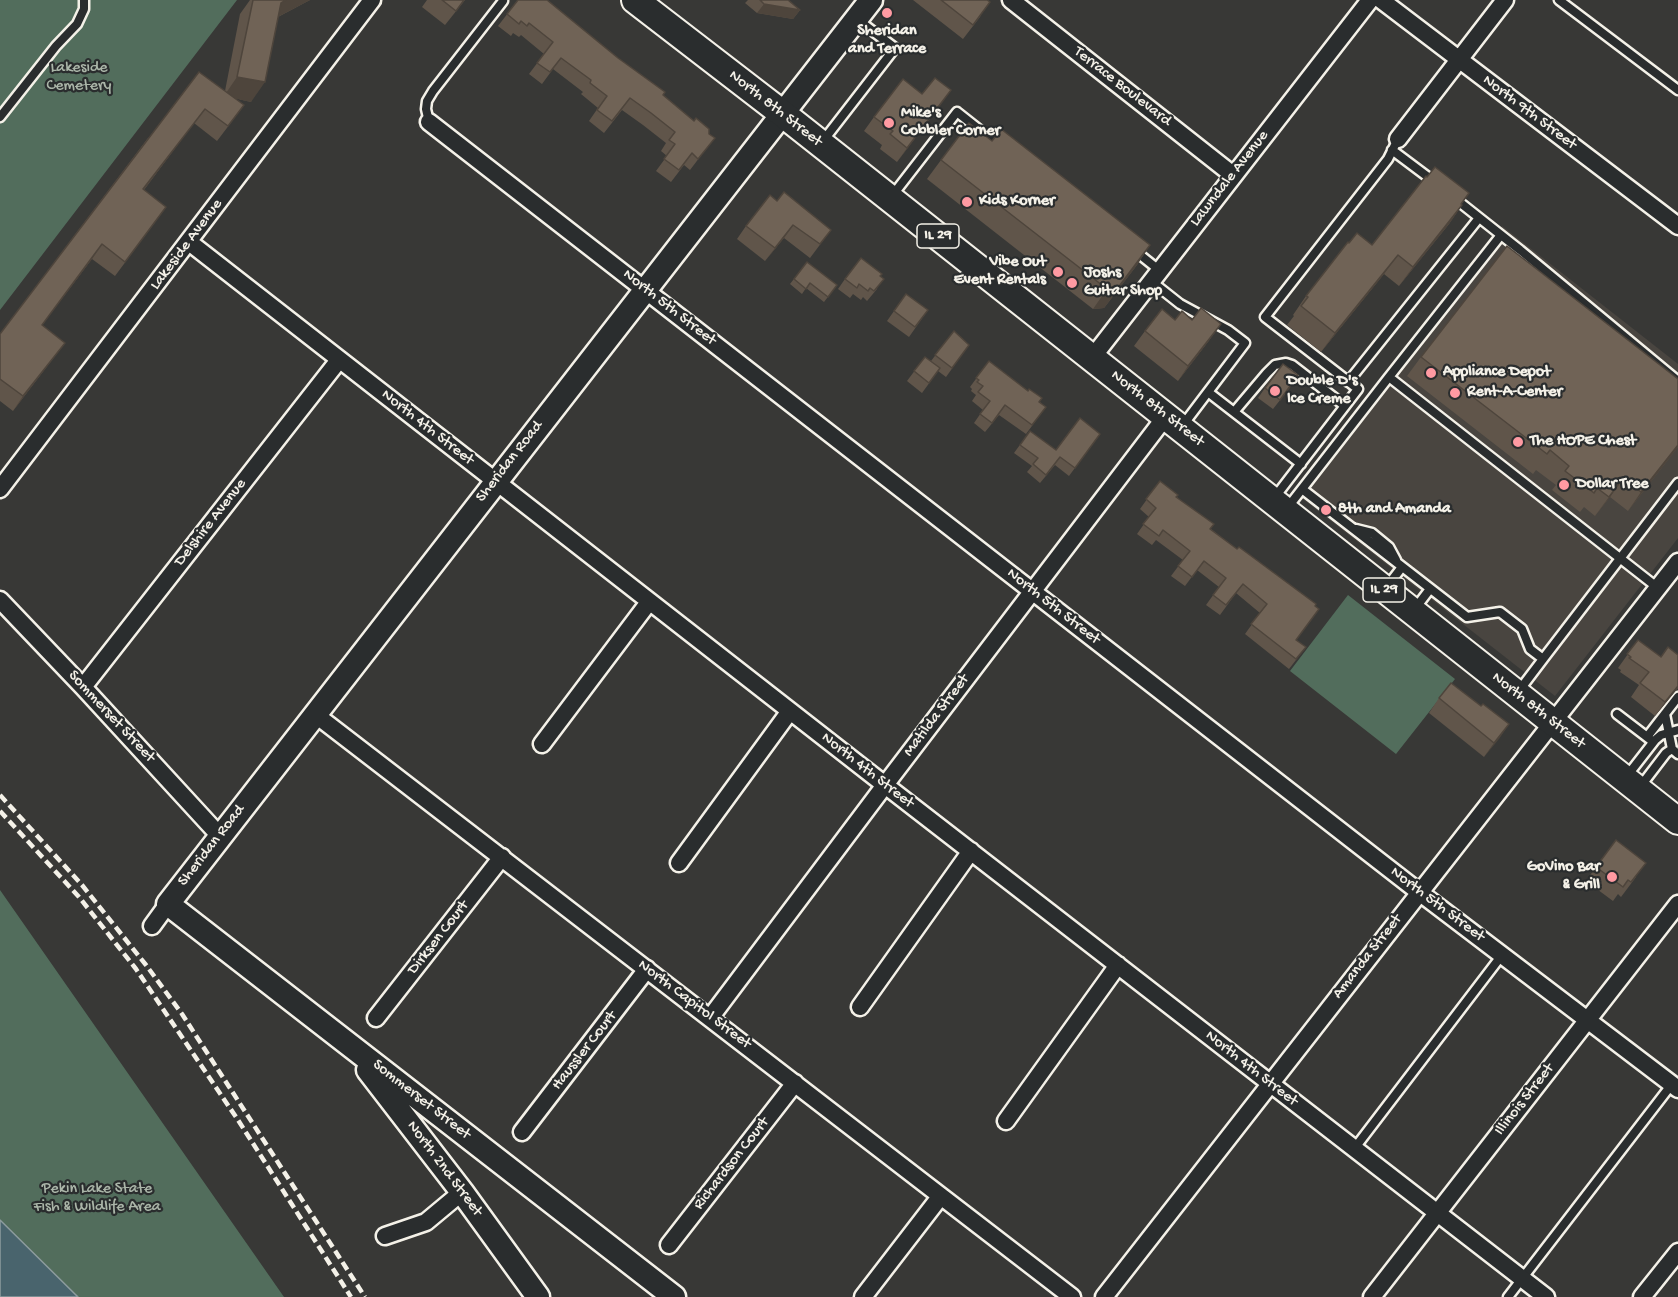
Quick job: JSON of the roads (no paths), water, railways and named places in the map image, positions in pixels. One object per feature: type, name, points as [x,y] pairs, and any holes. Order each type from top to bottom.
[{"type":"main road","name":"North 8th Street","points":[[634,0],[890,198],[1678,821]]},
{"type":"main road","name":"Sheridan Road","points":[[168,904],[219,835],[315,715],[871,0]]},
{"type":"main road","name":"Sommerset Street","points":[[168,904],[674,1297]]},
{"type":"main road","name":"North 2nd Street","points":[[347,1042],[462,1192],[538,1297]]},
{"type":"street","name":"Lakeside Avenue","points":[[0,489],[372,0]]},
{"type":"street","name":"Terrace Boulevard","points":[[1011,0],[1233,174]]},
{"type":"street","name":"Lawndale Avenue","points":[[1092,358],[1370,0]]},
{"type":"street","name":"North 9th Street","points":[[1381,0],[1678,226]]},
{"type":"street","points":[[1395,144],[1505,0]]},
{"type":"street","name":"North 5th Street","points":[[429,122],[1419,892],[1675,1086]]},
{"type":"street","name":"North 4th Street","points":[[189,242],[649,602],[1546,1297]]},
{"type":"street","name":"Delshire Avenue","points":[[83,687],[339,360]]},
{"type":"street","name":"Matilda Street","points":[[710,1018],[1032,591],[1173,422]]},
{"type":"street","name":"Amanda Street","points":[[1104,1297],[1678,562]]},
{"type":"street","name":"Sommerset Street","points":[[0,600],[219,835]]},
{"type":"street","points":[[542,744],[649,602]]},
{"type":"street","points":[[679,863],[790,711]]},
{"type":"street","name":"North Capitol Street","points":[[315,715],[1072,1297]]},
{"type":"street","points":[[860,1007],[971,851]]},
{"type":"street","name":"Dirksen Court","points":[[376,1018],[502,857]]},
{"type":"street","name":"Sheridan Road","points":[[152,926],[168,904]]},
{"type":"street","name":"Illinois Street","points":[[1372,1297],[1678,904]]},
{"type":"street","points":[[1006,1121],[1118,965]]},
{"type":"street","name":"Haussler Court","points":[[522,1132],[647,969]]},
{"type":"street","name":"Richardson Court","points":[[669,1245],[795,1083]]},
{"type":"street","points":[[385,1236],[426,1222],[462,1192]]},
{"type":"street","points":[[863,1297],[940,1197]]},
{"type":"street","points":[[1642,1297],[1678,1252]]},
{"type":"lane","points":[[0,117],[56,46],[77,24],[84,9],[84,0]]},
{"type":"lane","points":[[1559,0],[1678,90]]},
{"type":"lane","points":[[429,122],[427,101],[433,91],[503,1]]},
{"type":"lane","points":[[821,144],[895,48],[857,19]]},
{"type":"lane","points":[[890,198],[957,112],[1011,154]]},
{"type":"lane","points":[[1279,505],[1301,464],[1358,389],[1265,317],[1388,159],[1395,144],[1479,218],[1678,381]]},
{"type":"lane","points":[[1348,382],[1479,218]]},
{"type":"lane","points":[[1279,505],[1302,489],[1501,235]]},
{"type":"lane","points":[[1129,247],[1180,304],[1245,342],[1208,392],[1173,422]]},
{"type":"lane","points":[[1234,412],[1275,365],[1286,363],[1293,365],[1345,406]]},
{"type":"lane","points":[[1389,377],[1658,588]]},
{"type":"lane","points":[[1208,392],[1301,464]]},
{"type":"lane","points":[[1516,694],[1678,483]]},
{"type":"lane","points":[[1302,489],[1467,617],[1500,612],[1522,629],[1530,649],[1543,659]]},
{"type":"lane","points":[[1384,590],[1400,565]]},
{"type":"lane","points":[[1412,612],[1430,589]]},
{"type":"lane","points":[[1631,784],[1650,740],[1678,697]]},
{"type":"lane","points":[[1617,714],[1650,740]]},
{"type":"lane","points":[[1631,784],[1666,753],[1675,751],[1665,714]]},
{"type":"lane","points":[[1650,740],[1678,730]]},
{"type":"lane","points":[[1354,1149],[1502,955]]},
{"type":"lane","points":[[1508,1297],[1675,1086]]},
{"type":"water","points":[[0,1220],[78,1297],[0,1297]]},
{"type":"railway","points":[[0,795],[82,885],[182,1014],[365,1297]]},
{"type":"railway","points":[[0,811],[79,897],[136,969],[238,1120],[351,1297]]},
{"type":"place","name":"Sheridan and Terrace","points":[[887,13]]},
{"type":"place","name":"Mike's Cobbler Corner","points":[[889,123]]},
{"type":"place","name":"Kids Korner","points":[[967,202]]},
{"type":"place","name":"Vibe Out Event Rentals","points":[[1058,272]]},
{"type":"place","name":"Joshs Guitar Shop","points":[[1072,283]]},
{"type":"place","name":"Appliance Depot","points":[[1431,373]]},
{"type":"place","name":"Double D's Ice Creme","points":[[1275,391]]},
{"type":"place","name":"Rent-A-Center","points":[[1455,393]]},
{"type":"place","name":"The HOPE Chest","points":[[1518,442]]},
{"type":"place","name":"Dollar Tree","points":[[1564,485]]},
{"type":"place","name":"8th and Amanda","points":[[1326,510]]},
{"type":"place","name":"GoVino Bar & Grill","points":[[1612,877]]},
{"type":"park label","name":"Lakeside Cemetery","points":[[79,78]]},
{"type":"park label","name":"Pekin Lake State Fish & Wildlife Area","points":[[97,1199]]}]
